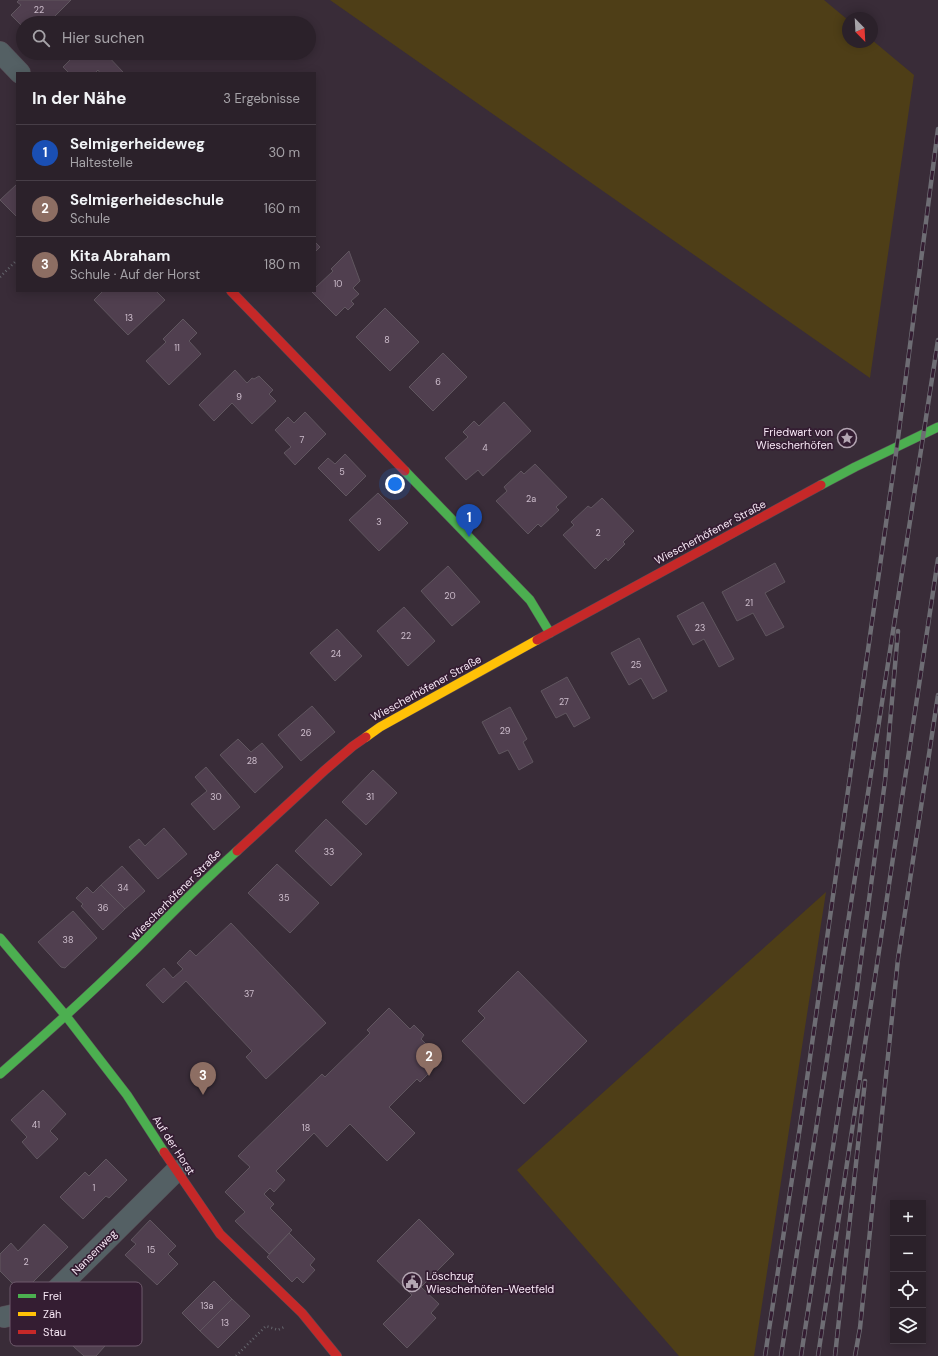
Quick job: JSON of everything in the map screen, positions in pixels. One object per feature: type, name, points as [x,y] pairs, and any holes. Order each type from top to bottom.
[{"type":"street","points":[[0,52],[19,72]]},
{"type":"street","points":[[232,292],[530,600],[550,633]]},
{"type":"street","name":"Wiescherhöfener Straße","points":[[0,1074],[66,1016],[206,879],[324,770],[353,746],[380,727],[855,467],[938,427]]},
{"type":"street","name":"Auf der Horst","points":[[0,938],[66,1016],[126,1095],[220,1234],[302,1313],[337,1356]]},
{"type":"street","name":"Nansenweg","points":[[64,1282],[176,1171]]},
{"type":"street","name":"Nansenweg","points":[[4,1317],[10,1316]]},
{"type":"path","points":[[0,277],[16,261]]},
{"type":"path","points":[[236,1356],[266,1326],[278,1330],[293,1324],[302,1313]]},
{"type":"shaded area","points":[[330,0],[824,0],[842,15],[842,48],[878,48],[878,45],[914,75],[870,378]]},
{"type":"shaded area","points":[[826,892],[754,1356],[679,1356],[517,1170]]},
{"type":"building","points":[[19,0],[71,0],[55,16],[16,16],[16,20],[11,15],[21,5],[17,2]]},
{"type":"building","points":[[70,60],[112,60],[123,72],[99,72],[98,70],[96,72],[68,72],[63,67]]},
{"type":"building","points":[[16,185],[16,216],[0,200]]},
{"type":"building","points":[[316,243],[320,247],[316,251]]},
{"type":"building","points":[[349,251],[360,281],[353,288],[359,294],[351,301],[354,304],[348,310],[345,307],[336,316],[312,292],[316,292],[316,287],[333,271],[331,269]]},
{"type":"building","points":[[102,292],[157,292],[165,300],[128,335],[94,300]]},
{"type":"building","points":[[385,308],[419,342],[390,371],[356,337]]},
{"type":"building","points":[[183,319],[197,333],[189,341],[201,354],[169,385],[146,361],[166,342],[163,339]]},
{"type":"building","points":[[443,353],[467,377],[433,411],[409,387]]},
{"type":"building","points":[[235,370],[247,383],[252,378],[254,379],[259,376],[273,390],[269,394],[276,401],[252,424],[232,403],[214,421],[199,405]]},
{"type":"building","points":[[504,402],[531,431],[483,476],[478,470],[466,480],[445,458],[468,437],[463,432],[474,421],[479,426]]},
{"type":"building","points":[[305,412],[326,434],[295,465],[284,453],[291,447],[275,430],[288,417],[294,423]]},
{"type":"building","points":[[345,454],[366,476],[346,496],[318,468],[328,458],[335,464]]},
{"type":"building","points":[[535,464],[567,497],[556,507],[559,510],[541,527],[538,524],[528,534],[496,501],[507,491],[504,487],[521,471],[524,474]]},
{"type":"building","points":[[378,493],[408,523],[379,551],[349,520]]},
{"type":"building","points":[[602,498],[634,531],[623,542],[625,544],[608,561],[606,558],[595,569],[563,535],[574,525],[571,522],[588,506],[591,508]]},
{"type":"building","points":[[775,563],[785,582],[765,593],[784,627],[766,636],[753,613],[737,621],[722,592]]},
{"type":"building","points":[[448,566],[480,602],[452,626],[421,591]]},
{"type":"building","points":[[703,602],[734,659],[719,667],[704,639],[693,645],[677,616]]},
{"type":"building","points":[[404,607],[435,641],[408,666],[377,631]]},
{"type":"building","points":[[337,629],[362,656],[335,681],[310,653]]},
{"type":"building","points":[[639,638],[667,691],[653,699],[641,678],[629,685],[611,653]]},
{"type":"building","points":[[567,677],[590,718],[574,727],[566,713],[556,718],[541,691]]},
{"type":"building","points":[[312,706],[335,732],[301,761],[278,735]]},
{"type":"building","points":[[510,707],[527,739],[523,742],[533,762],[519,770],[508,750],[499,754],[482,722]]},
{"type":"building","points":[[238,739],[251,752],[262,743],[283,767],[255,793],[220,755]]},
{"type":"building","points":[[206,767],[240,807],[214,830],[191,804],[207,791],[195,777]]},
{"type":"building","points":[[373,770],[397,793],[366,825],[342,802]]},
{"type":"building","points":[[326,819],[362,854],[331,886],[295,851]]},
{"type":"building","points":[[164,828],[187,854],[158,879],[129,847],[139,839],[145,846]]},
{"type":"building","points":[[277,864],[319,903],[290,933],[248,893]]},
{"type":"building","points":[[122,866],[145,891],[125,909],[101,885]]},
{"type":"building","points":[[101,885],[125,909],[103,930],[81,906],[83,904],[76,898],[87,887],[93,893]]},
{"type":"building","points":[[73,911],[97,938],[65,968],[61,967],[38,942]]},
{"type":"building","points":[[231,923],[326,1023],[266,1079],[246,1057],[252,1051],[186,981],[163,1003],[146,985],[164,968],[173,978],[183,969],[177,963],[190,950],[196,956]]},
{"type":"building","points":[[518,971],[587,1041],[524,1104],[462,1041],[485,1018],[478,1011]]},
{"type":"building","points":[[389,1008],[410,1029],[414,1025],[424,1035],[421,1039],[442,1060],[420,1082],[417,1079],[389,1107],[415,1133],[387,1161],[350,1124],[327,1147],[314,1133],[276,1171],[285,1180],[274,1192],[270,1188],[264,1194],[274,1204],[270,1208],[292,1230],[269,1254],[235,1221],[245,1212],[225,1192],[250,1167],[238,1156],[322,1074],[325,1077],[370,1033],[367,1030]]},
{"type":"building","points":[[43,1090],[66,1114],[50,1131],[58,1139],[37,1159],[22,1142],[27,1137],[11,1120]]},
{"type":"building","points":[[106,1159],[127,1180],[109,1198],[106,1196],[83,1219],[60,1197],[85,1172],[89,1176]]},
{"type":"building","name":"Löschzug Wiescherhöfen-Weetfeld","points":[[419,1219],[454,1254],[421,1287],[439,1304],[431,1313],[436,1318],[407,1348],[383,1324],[412,1295],[377,1261]]},
{"type":"building","points":[[150,1220],[176,1246],[168,1254],[178,1264],[157,1285],[125,1255],[136,1244],[131,1240]]},
{"type":"building","points":[[44,1224],[68,1247],[33,1282],[11,1282],[0,1271],[0,1254],[11,1243],[18,1251]]},
{"type":"building","points":[[289,1233],[315,1259],[310,1265],[315,1270],[303,1283],[297,1277],[292,1282],[267,1257]]},
{"type":"building","points":[[214,1281],[232,1299],[200,1331],[182,1313]]},
{"type":"building","points":[[232,1299],[250,1316],[218,1348],[200,1331]]},
{"type":"building","points":[[73,1346],[105,1346],[96,1356],[84,1356]]},
{"type":"railway","points":[[765,1356],[803,1107],[897,446],[938,129]]},
{"type":"railway","points":[[781,1356],[938,340]]},
{"type":"railway","points":[[818,1356],[938,559]]},
{"type":"railway","points":[[801,1356],[855,1004],[885,781],[898,631]]},
{"type":"railway","points":[[855,1356],[860,1328],[898,959],[938,695]]},
{"type":"railway","points":[[835,1356],[865,1081]]},
{"type":"traffic: fast","points":[[821,485],[938,427]]},
{"type":"traffic: fast","points":[[405,471],[530,600],[550,633]]},
{"type":"traffic: fast","points":[[0,1074],[51,1029],[134,951],[237,851]]},
{"type":"traffic: fast","points":[[0,938],[66,1016],[127,1095],[164,1152]]},
{"type":"traffic: slow","points":[[366,737],[380,727],[537,640]]},
{"type":"traffic: jam","points":[[232,292],[405,471]]},
{"type":"traffic: jam","points":[[537,640],[821,485]]},
{"type":"traffic: jam","points":[[237,851],[325,770],[366,737]]},
{"type":"traffic: jam","points":[[164,1152],[220,1234],[302,1313],[337,1356]]},
{"type":"place","name":"Friedwart von Wiescherhöfen","points":[[847,438]]},
{"type":"place","name":"Selmigerheideweg","points":[[469,537]]},
{"type":"place","name":"Selmigerheideschule","points":[[429,1076]]},
{"type":"place","name":"Kita Abraham","points":[[203,1095]]},
{"type":"place","name":"Löschzug Wiescherhöfen-Weetfeld","points":[[412,1282]]}]
